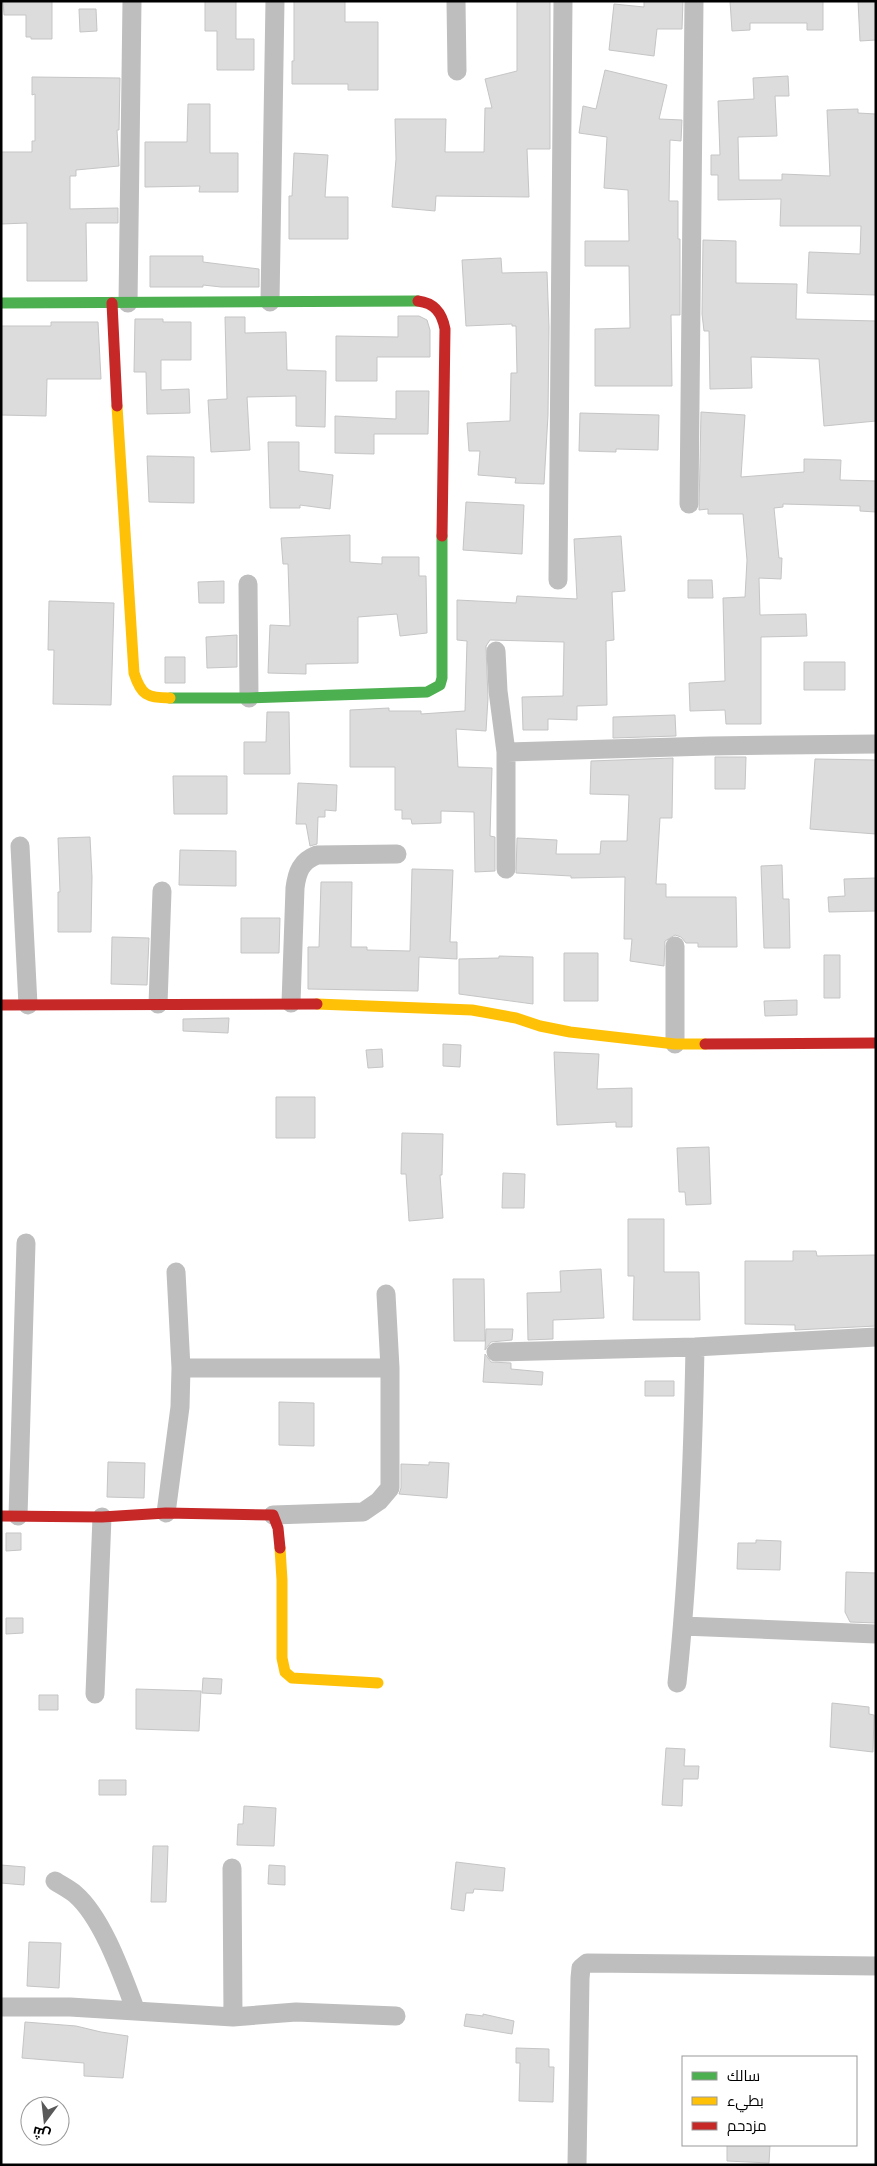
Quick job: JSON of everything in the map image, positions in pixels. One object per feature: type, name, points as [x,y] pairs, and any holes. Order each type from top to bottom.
[{"type":"street","points":[[1,303],[120,303],[421,301],[430,303],[440,310],[444,317],[442,678],[440,685],[426,692],[249,698],[154,698],[148,697],[141,691],[134,673],[121,489],[120,303],[132,1]]},
{"type":"street","points":[[270,302],[275,1]]},
{"type":"street","points":[[456,1],[456,71]]},
{"type":"street","points":[[558,580],[563,1]]},
{"type":"street","points":[[689,504],[694,1]]},
{"type":"street","points":[[248,584],[249,698]]},
{"type":"street","points":[[496,650],[498,691],[506,752],[506,869]]},
{"type":"street","points":[[506,752],[709,746],[876,744]]},
{"type":"street","points":[[20,846],[28,1005]]},
{"type":"street","points":[[291,1003],[297,872],[307,859],[317,856],[397,854]]},
{"type":"street","points":[[158,1004],[162,891]]},
{"type":"street","points":[[675,946],[675,1044]]},
{"type":"street","points":[[1,1005],[291,1003],[472,1010],[516,1018],[540,1026],[570,1032],[675,1044],[876,1043]]},
{"type":"street","points":[[26,1243],[10,1516],[102,1517],[166,1513],[272,1515],[364,1512],[379,1501],[390,1488],[390,1368],[386,1294]]},
{"type":"street","points":[[166,1513],[180,1407],[181,1368],[176,1272]]},
{"type":"street","points":[[496,1352],[695,1347],[876,1338]]},
{"type":"street","points":[[677,1683],[683,1626],[693,1467],[695,1347]]},
{"type":"street","points":[[181,1368],[390,1368]]},
{"type":"street","points":[[272,1515],[278,1528],[282,1580],[282,1658],[285,1672],[292,1678],[378,1683]]},
{"type":"street","points":[[95,1694],[102,1517]]},
{"type":"street","points":[[683,1626],[876,1634]]},
{"type":"street","points":[[232,1868],[233,2017]]},
{"type":"street","points":[[55,1881],[75,1893],[89,1910],[119,1968],[136,2011]]},
{"type":"street","points":[[577,2165],[580,1978],[581,1968],[587,1962],[876,1966]]},
{"type":"street","points":[[1,2007],[70,2007],[233,2017],[296,2012],[396,2016]]},
{"type":"building","points":[[3,1],[52,1],[52,39],[31,39],[31,37],[26,37],[26,15],[4,15]]},
{"type":"building","points":[[205,1],[236,1],[236,39],[254,39],[254,70],[217,70],[217,31],[205,31]]},
{"type":"building","points":[[294,1],[345,1],[345,22],[378,22],[378,90],[348,90],[348,84],[292,84]]},
{"type":"building","points":[[517,1],[550,1],[550,149],[527,149],[529,197],[436,196],[435,211],[392,207],[396,159],[395,119],[446,119],[445,152],[484,152],[485,108],[492,108],[485,79],[517,71]]},
{"type":"building","points":[[644,1],[683,1],[682,29],[657,29],[654,56],[609,50],[614,4],[644,7]]},
{"type":"building","points":[[730,1],[823,1],[823,30],[807,30],[807,23],[750,23],[750,30],[732,31]]},
{"type":"building","points":[[858,1],[876,1],[876,40],[860,41]]},
{"type":"building","points":[[79,9],[96,9],[97,31],[80,32]]},
{"type":"building","points":[[605,70],[667,85],[659,119],[682,120],[681,141],[670,140],[669,201],[678,201],[678,239],[680,239],[680,315],[671,315],[672,386],[595,386],[595,329],[630,328],[629,266],[585,266],[585,241],[629,241],[628,190],[604,188],[607,137],[579,133],[583,106],[596,109]]},
{"type":"building","points":[[788,76],[789,96],[775,96],[777,136],[738,137],[739,180],[782,180],[782,174],[830,176],[827,110],[858,109],[858,113],[876,114],[876,295],[807,293],[809,252],[860,254],[861,226],[780,226],[781,199],[718,200],[718,175],[711,175],[711,155],[720,155],[718,101],[754,99],[753,78]]},
{"type":"building","points":[[32,77],[120,78],[119,130],[117,130],[119,166],[76,170],[76,176],[70,176],[70,209],[118,208],[118,223],[86,223],[87,281],[27,281],[27,223],[1,224],[1,152],[32,152],[32,141],[35,141],[35,94],[32,95]]},
{"type":"building","points":[[188,104],[210,104],[210,153],[238,153],[238,192],[199,192],[200,186],[145,187],[145,142],[187,142]]},
{"type":"building","points":[[294,153],[328,155],[325,197],[348,197],[348,239],[289,239],[289,196],[292,196]]},
{"type":"building","points":[[703,240],[736,241],[736,283],[797,284],[796,319],[876,321],[876,421],[824,426],[819,359],[751,357],[752,388],[710,389],[709,331],[704,331],[702,314]]},
{"type":"building","points":[[150,256],[203,256],[203,262],[259,269],[259,287],[203,285],[203,287],[150,287]]},
{"type":"building","points":[[501,258],[502,273],[547,272],[549,327],[548,415],[544,484],[515,483],[516,478],[478,475],[480,451],[469,451],[467,423],[510,421],[511,373],[517,373],[516,326],[512,326],[512,324],[466,326],[462,260]]},
{"type":"building","points":[[398,316],[419,316],[427,320],[430,330],[430,357],[377,357],[377,381],[336,381],[336,336],[398,337]]},
{"type":"building","points":[[225,317],[245,317],[245,333],[286,332],[287,370],[326,371],[325,427],[296,426],[296,396],[247,397],[250,450],[211,452],[208,400],[227,399]]},
{"type":"building","points":[[135,319],[191,322],[191,360],[161,360],[161,390],[189,389],[190,413],[147,414],[146,372],[134,372]]},
{"type":"building","points":[[51,322],[98,322],[101,379],[47,379],[46,416],[1,415],[1,326],[51,326]]},
{"type":"building","points":[[396,391],[429,391],[428,434],[374,434],[374,454],[335,453],[335,416],[396,419]]},
{"type":"building","points":[[701,412],[745,415],[741,477],[804,472],[804,459],[841,460],[840,480],[876,481],[876,512],[860,511],[860,506],[783,504],[783,507],[774,508],[779,558],[782,558],[781,579],[759,578],[760,615],[806,614],[807,636],[761,637],[761,724],[726,724],[725,710],[690,711],[689,683],[725,681],[723,598],[745,597],[747,560],[743,514],[708,514],[708,509],[699,510]]},
{"type":"building","points":[[580,413],[659,415],[658,450],[616,449],[616,452],[579,451]]},
{"type":"building","points":[[268,442],[299,442],[299,471],[333,475],[330,509],[300,505],[300,508],[270,508]]},
{"type":"building","points":[[147,456],[194,457],[194,503],[149,502]]},
{"type":"building","points":[[466,502],[524,505],[522,554],[463,550]]},
{"type":"building","points":[[350,535],[350,562],[382,564],[382,557],[419,557],[419,576],[426,576],[427,633],[400,636],[397,614],[358,617],[358,663],[306,664],[306,674],[268,673],[270,625],[290,626],[288,564],[283,564],[281,538]]},
{"type":"building","points":[[621,536],[625,591],[612,592],[614,640],[606,641],[607,705],[577,706],[577,720],[548,719],[548,730],[523,730],[522,697],[563,696],[564,642],[490,640],[486,646],[488,698],[486,731],[456,729],[458,767],[492,768],[490,836],[495,837],[495,871],[475,872],[474,812],[441,811],[441,823],[412,824],[411,819],[402,819],[402,810],[395,810],[395,767],[350,767],[350,710],[389,708],[389,711],[421,711],[421,714],[465,711],[467,641],[457,640],[457,600],[516,603],[517,596],[577,599],[574,539]]},
{"type":"building","points":[[688,580],[712,580],[713,598],[688,598]]},
{"type":"building","points":[[224,581],[224,603],[199,603],[198,582]]},
{"type":"building","points":[[49,601],[114,603],[111,705],[53,704],[54,650],[48,650]]},
{"type":"building","points":[[237,635],[237,667],[207,668],[206,637]]},
{"type":"building","points":[[165,657],[185,657],[185,683],[165,683]]},
{"type":"building","points":[[804,662],[845,662],[845,690],[804,690]]},
{"type":"building","points":[[267,712],[289,712],[290,774],[244,774],[244,742],[266,742]]},
{"type":"building","points":[[675,715],[676,736],[613,738],[613,717]]},
{"type":"building","points":[[715,757],[746,757],[745,789],[715,789]]},
{"type":"building","points":[[673,758],[672,818],[660,818],[656,884],[666,884],[666,897],[736,897],[737,947],[698,947],[698,943],[686,943],[681,937],[675,935],[665,941],[664,966],[630,961],[632,939],[624,939],[625,877],[571,878],[571,876],[516,873],[517,838],[557,840],[556,854],[600,854],[601,841],[627,841],[629,795],[590,794],[591,761]]},
{"type":"building","points":[[815,759],[876,760],[876,834],[810,829]]},
{"type":"building","points":[[173,776],[227,776],[227,814],[174,814]]},
{"type":"building","points":[[298,783],[337,785],[336,811],[325,810],[325,817],[318,817],[317,844],[310,846],[306,824],[296,824]]},
{"type":"building","points":[[90,837],[92,877],[91,932],[58,932],[58,892],[60,892],[58,838]]},
{"type":"building","points":[[180,850],[236,851],[236,886],[179,885]]},
{"type":"building","points":[[782,865],[783,899],[789,899],[790,948],[764,948],[761,866]]},
{"type":"building","points":[[412,869],[453,870],[450,942],[457,942],[457,959],[419,957],[418,991],[308,989],[308,947],[319,947],[321,882],[352,882],[351,947],[367,947],[367,950],[410,951]]},
{"type":"building","points":[[876,878],[876,911],[829,912],[828,897],[845,896],[844,879]]},
{"type":"building","points":[[241,918],[280,918],[279,953],[241,953]]},
{"type":"building","points":[[112,937],[149,938],[147,985],[111,984]]},
{"type":"building","points":[[564,953],[598,953],[598,1001],[564,1001]]},
{"type":"building","points":[[824,955],[840,955],[840,998],[824,998]]},
{"type":"building","points":[[499,956],[533,957],[533,1004],[459,994],[459,959],[499,958]]},
{"type":"building","points":[[797,1000],[797,1015],[765,1016],[764,1001]]},
{"type":"building","points":[[229,1018],[228,1033],[183,1031],[183,1019]]},
{"type":"building","points":[[443,1044],[461,1045],[460,1067],[443,1066]]},
{"type":"building","points":[[382,1049],[383,1067],[368,1068],[366,1050]]},
{"type":"building","points":[[554,1052],[599,1054],[597,1089],[632,1088],[632,1127],[616,1127],[616,1122],[557,1125]]},
{"type":"building","points":[[276,1097],[315,1097],[315,1138],[276,1138]]},
{"type":"building","points":[[402,1133],[443,1134],[442,1175],[440,1175],[443,1218],[409,1221],[406,1174],[401,1174]]},
{"type":"building","points":[[709,1147],[711,1204],[686,1205],[685,1192],[679,1192],[677,1148]]},
{"type":"building","points":[[503,1173],[525,1174],[524,1208],[502,1208]]},
{"type":"building","points":[[628,1219],[664,1219],[664,1272],[699,1272],[700,1320],[633,1320],[634,1276],[628,1276]]},
{"type":"building","points":[[793,1251],[816,1251],[817,1256],[876,1255],[876,1326],[795,1330],[795,1325],[745,1324],[745,1261],[793,1261]]},
{"type":"building","points":[[601,1269],[604,1318],[553,1320],[553,1339],[528,1340],[527,1293],[561,1292],[560,1271]]},
{"type":"building","points":[[453,1279],[484,1279],[485,1341],[454,1341]]},
{"type":"building","points":[[486,1329],[513,1329],[512,1340],[491,1342],[485,1350]]},
{"type":"building","points":[[485,1354],[491,1362],[511,1363],[511,1369],[543,1372],[542,1385],[483,1382]]},
{"type":"building","points":[[645,1381],[674,1381],[674,1396],[645,1396]]},
{"type":"building","points":[[279,1402],[314,1403],[314,1446],[279,1445]]},
{"type":"building","points":[[108,1462],[145,1463],[144,1498],[107,1497]]},
{"type":"building","points":[[429,1462],[449,1463],[447,1498],[399,1494],[401,1488],[401,1464],[429,1465]]},
{"type":"building","points":[[6,1533],[21,1533],[21,1550],[6,1551]]},
{"type":"building","points":[[756,1540],[781,1541],[780,1570],[737,1569],[738,1543],[756,1543]]},
{"type":"building","points":[[846,1572],[876,1573],[876,1623],[850,1622],[845,1612]]},
{"type":"building","points":[[6,1618],[23,1618],[23,1633],[6,1634]]},
{"type":"building","points":[[203,1678],[222,1679],[221,1694],[202,1693]]},
{"type":"building","points":[[136,1689],[201,1691],[199,1731],[136,1729]]},
{"type":"building","points":[[39,1695],[58,1695],[58,1710],[39,1710]]},
{"type":"building","points":[[832,1703],[869,1707],[869,1714],[874,1715],[873,1752],[830,1747]]},
{"type":"building","points":[[666,1748],[685,1749],[684,1766],[699,1766],[698,1779],[683,1779],[682,1806],[662,1805]]},
{"type":"building","points":[[99,1780],[126,1780],[126,1795],[99,1795]]},
{"type":"building","points":[[244,1806],[276,1808],[274,1846],[237,1845],[238,1824],[243,1824]]},
{"type":"building","points":[[153,1846],[168,1846],[166,1902],[151,1902]]},
{"type":"building","points":[[456,1862],[505,1868],[503,1891],[474,1889],[473,1893],[466,1893],[464,1911],[451,1909]]},
{"type":"building","points":[[1,1865],[25,1867],[24,1885],[1,1883]]},
{"type":"building","points":[[269,1865],[285,1866],[285,1885],[268,1884]]},
{"type":"building","points":[[29,1942],[61,1943],[59,1988],[27,1986]]},
{"type":"building","points":[[466,2014],[483,2016],[483,2014],[514,2021],[512,2034],[464,2026]]},
{"type":"building","points":[[25,2022],[76,2026],[128,2036],[123,2078],[84,2076],[84,2063],[22,2058]]},
{"type":"building","points":[[516,2048],[549,2049],[549,2067],[554,2067],[553,2102],[519,2101],[520,2063],[516,2063]]},
{"type":"building","points":[[727,2146],[770,2146],[769,2163],[727,2161]]},
{"type":"traffic: fast","points":[[1,303],[418,301]]},
{"type":"traffic: fast","points":[[170,698],[249,698],[427,692],[440,685],[442,678],[442,536]]},
{"type":"traffic: slow","points":[[117,406],[134,673],[139,686],[146,694],[170,698]]},
{"type":"traffic: slow","points":[[317,1004],[472,1010],[516,1018],[540,1026],[570,1032],[675,1044],[705,1044]]},
{"type":"traffic: slow","points":[[280,1548],[282,1658],[285,1672],[292,1678],[378,1683]]},
{"type":"traffic: jam","points":[[418,301],[429,304],[437,310],[442,318],[445,329],[442,536]]},
{"type":"traffic: jam","points":[[112,303],[117,406]]},
{"type":"traffic: jam","points":[[1,1005],[317,1004]]},
{"type":"traffic: jam","points":[[705,1044],[876,1043]]},
{"type":"traffic: jam","points":[[1,1516],[102,1517],[166,1513],[273,1515],[278,1528],[280,1548]]}]
